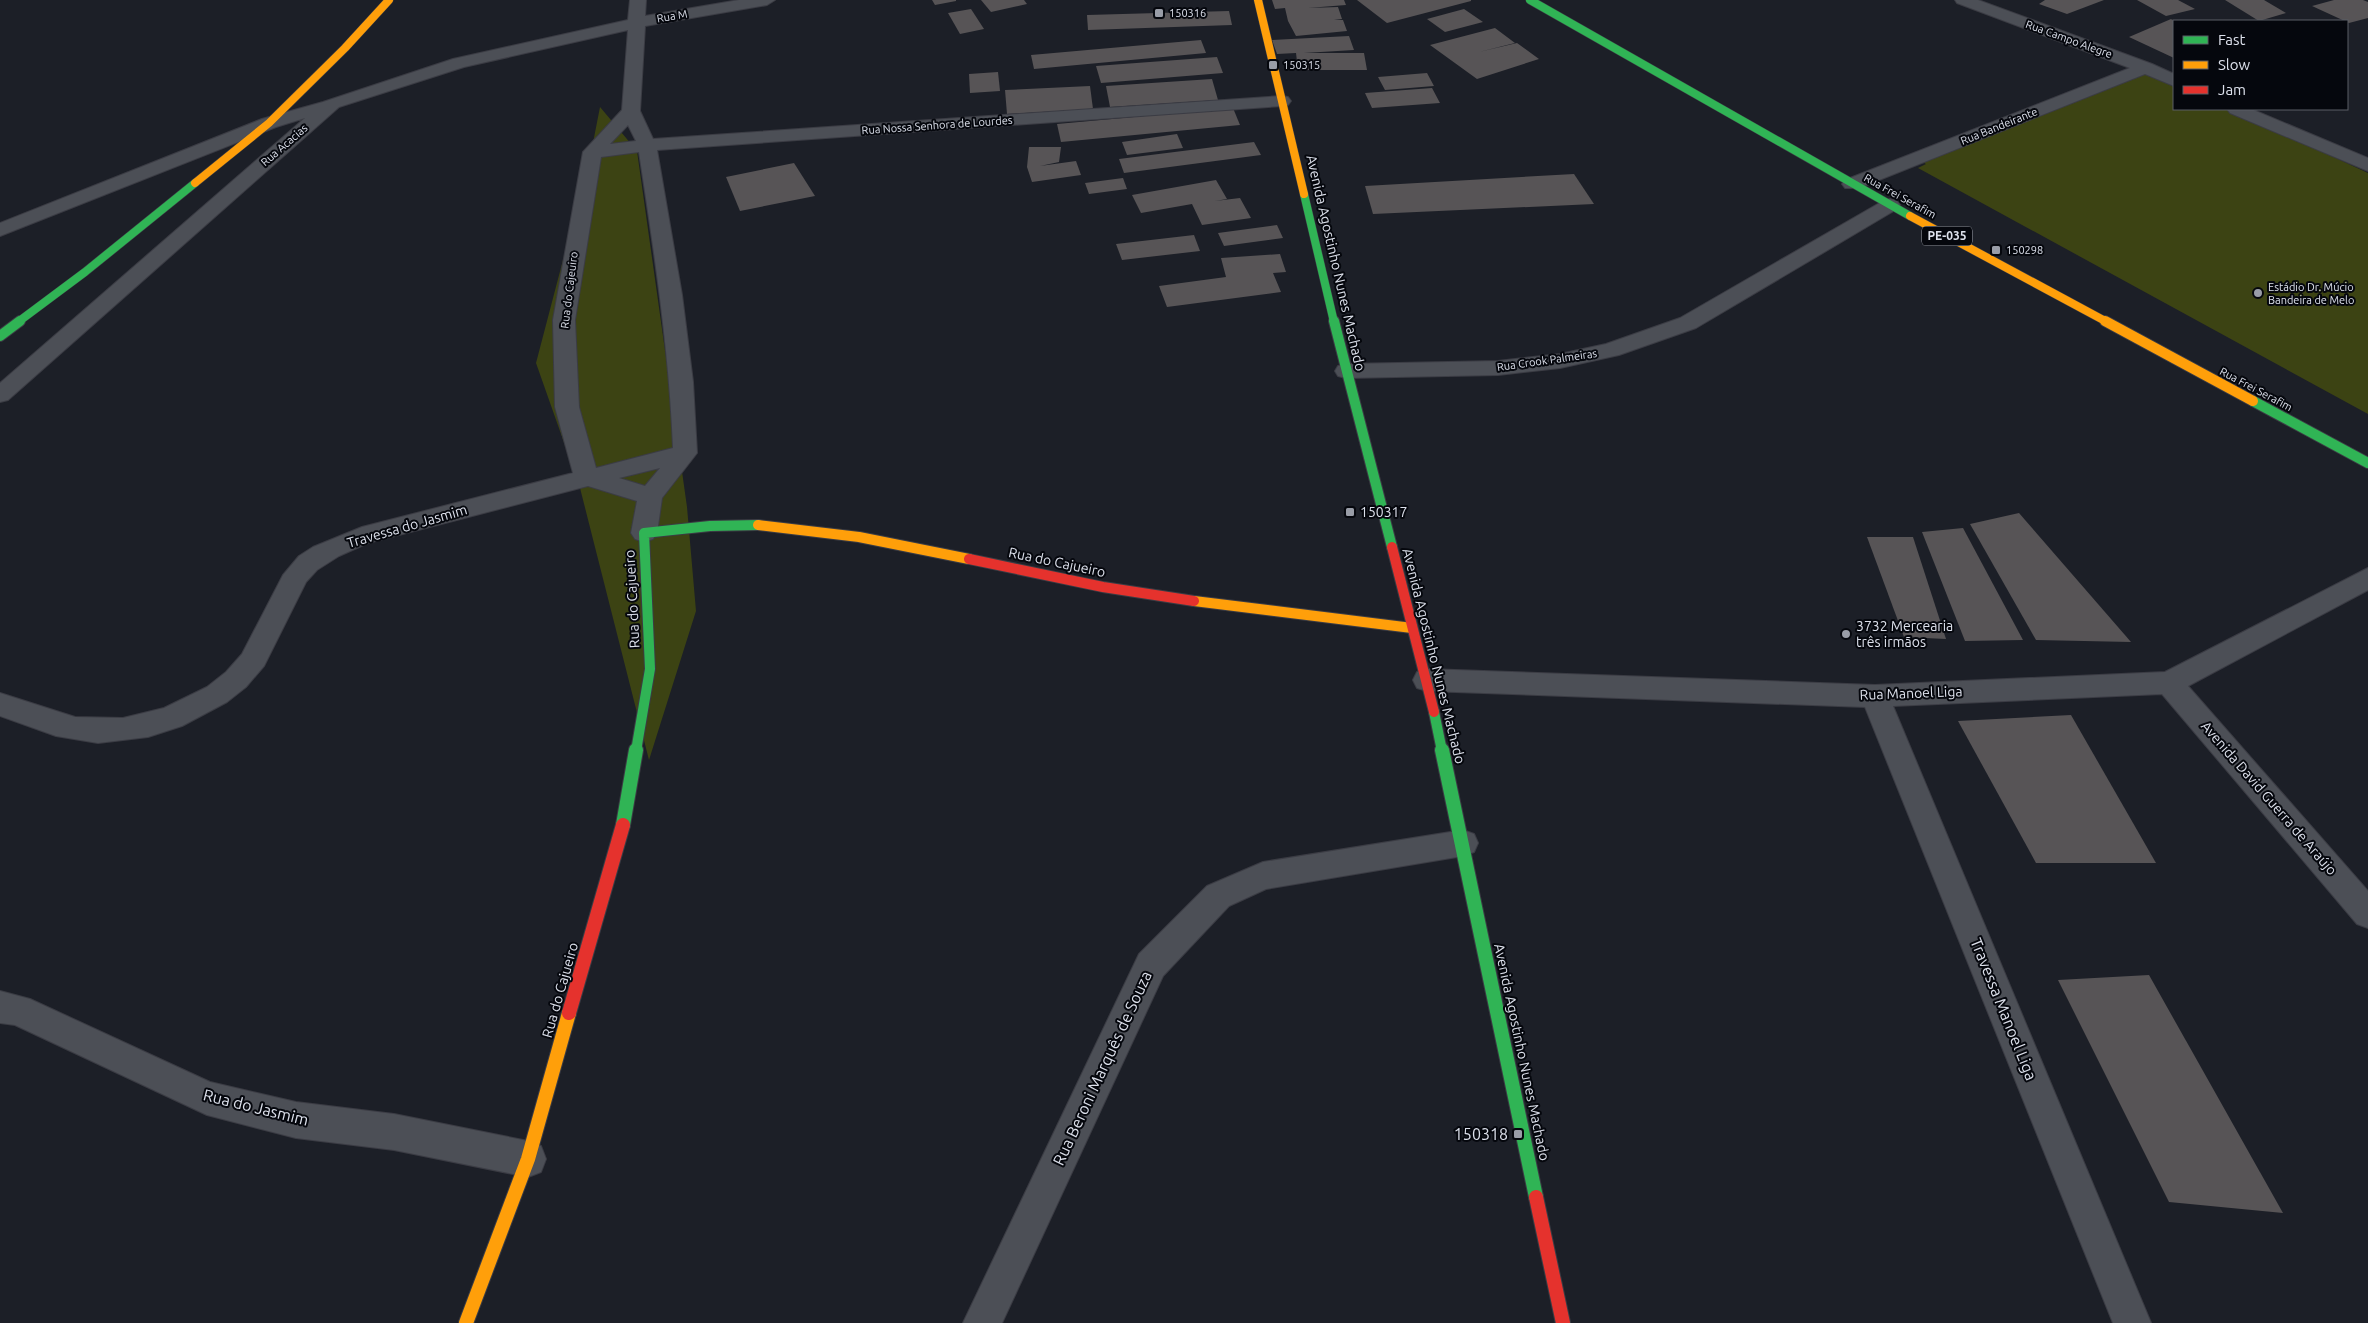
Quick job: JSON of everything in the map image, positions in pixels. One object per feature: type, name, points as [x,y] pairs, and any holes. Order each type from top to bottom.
[{"type":"street","points":[[0,336],[86,272],[269,123],[345,48],[389,0]]},
{"type":"street","points":[[638,0],[631,111],[647,145],[680,372],[685,453],[650,496],[644,533]]},
{"type":"street","name":"Rua M","points":[[636,23],[767,0]]},
{"type":"street","name":"Avenida Agostinho Nunes Machado","points":[[1258,0],[1346,371],[1427,680],[1563,1323]]},
{"type":"street","name":"Rua Frei Serafim","points":[[1530,0],[1890,205],[2368,463]]},
{"type":"street","name":"Rua Campo Alegre","points":[[1963,0],[2146,68],[2173,81]]},
{"type":"street","name":"Rua Acacias","points":[[0,395],[333,103],[459,64],[636,23]]},
{"type":"street","name":"Rua Bandeirante","points":[[1852,184],[2146,68]]},
{"type":"street","name":"Rua Nossa Senhora de Lourdes","points":[[592,152],[647,145],[1282,101]]},
{"type":"street","points":[[0,230],[269,123],[333,103]]},
{"type":"street","points":[[2238,110],[2368,165]]},
{"type":"street","points":[[592,152],[631,111]]},
{"type":"street","name":"Rua do Cajeuiro","points":[[586,478],[567,406],[564,320],[592,152]]},
{"type":"street","name":"Rua Crook Palmeiras","points":[[1346,371],[1498,368],[1560,360],[1611,350],[1688,324],[1890,205]]},
{"type":"street","name":"Travessa do Jasmim","points":[[0,704],[75,729],[116,731],[156,724],[188,711],[222,690],[252,661],[268,626],[303,568],[328,550],[362,536],[685,453]]},
{"type":"street","points":[[586,478],[650,496]]},
{"type":"street","name":"Rua do Cajueiro","points":[[466,1323],[528,1159],[628,810],[650,669],[644,533],[697,526],[775,526],[877,539],[1102,587],[1258,611],[1412,628]]},
{"type":"street","name":"Rua Manoel Liga","points":[[1427,680],[1875,696],[2169,683],[2368,578]]},
{"type":"street","name":"Avenida David Guerra de Araújo","points":[[2169,683],[2368,914]]},
{"type":"street","name":"Travessa Manoel Liga","points":[[1875,696],[2132,1323]]},
{"type":"street","name":"Rua Beroni Marquês de Souza","points":[[982,1323],[1151,965],[1218,896],[1263,876],[1463,843]]},
{"type":"street","name":"Rua do Jasmim","points":[[0,1007],[18,1010],[207,1098],[296,1120],[394,1132],[528,1159]]},
{"type":"green space","name":"Estádio Dr. Múcio Bandeira de Melo","points":[[2136,68],[2173,83],[2173,110],[2232,110],[2368,173],[2368,414],[1918,168],[1926,164],[1911,156]]},
{"type":"green space","points":[[600,107],[637,151],[687,507],[696,611],[649,760],[580,488],[536,363],[591,153]]},
{"type":"building","points":[[932,0],[956,0],[956,1],[935,5]]},
{"type":"building","points":[[981,0],[1024,0],[1027,4],[991,12]]},
{"type":"building","points":[[1272,0],[1344,0],[1346,5],[1308,8],[1338,7],[1342,19],[1334,20],[1343,20],[1347,31],[1296,36],[1288,21],[1285,8],[1275,9]]},
{"type":"building","points":[[1357,0],[1471,0],[1471,1],[1387,23]]},
{"type":"building","points":[[2045,0],[2104,0],[2067,14],[2039,4]]},
{"type":"building","points":[[2137,0],[2178,0],[2195,9],[2166,16]]},
{"type":"building","points":[[2225,0],[2264,0],[2286,13],[2257,20]]},
{"type":"building","points":[[2334,0],[2363,0],[2368,2],[2368,18],[2349,23],[2348,20],[2342,20],[2312,6]]},
{"type":"building","points":[[971,9],[984,29],[960,34],[948,13]]},
{"type":"building","points":[[1464,9],[1483,22],[1445,32],[1427,19]]},
{"type":"building","points":[[1229,11],[1232,25],[1088,30],[1087,15]]},
{"type":"building","points":[[2171,19],[2173,20],[2173,58],[2129,37]]},
{"type":"building","points":[[1495,28],[1515,43],[1479,52],[1517,43],[1539,59],[1477,79],[1430,45]]},
{"type":"building","points":[[1349,36],[1354,50],[1304,53],[1364,53],[1367,70],[1298,70],[1296,53],[1277,54],[1272,40]]},
{"type":"building","points":[[1201,40],[1206,53],[1034,69],[1031,55]]},
{"type":"building","points":[[1217,57],[1223,73],[1101,83],[1096,66]]},
{"type":"building","points":[[998,72],[1000,91],[970,93],[969,74]]},
{"type":"building","points":[[1427,73],[1434,86],[1385,90],[1378,77]]},
{"type":"building","points":[[1212,79],[1218,100],[1110,107],[1106,86]]},
{"type":"building","points":[[1090,86],[1093,109],[1007,114],[1005,90]]},
{"type":"building","points":[[1432,88],[1440,103],[1372,108],[1365,93]]},
{"type":"building","points":[[1233,108],[1240,125],[1061,142],[1057,124]]},
{"type":"building","points":[[1177,134],[1183,148],[1127,155],[1122,142]]},
{"type":"building","points":[[1254,142],[1261,155],[1124,173],[1119,159]]},
{"type":"building","points":[[1029,147],[1061,147],[1059,162],[1040,166],[1076,161],[1081,175],[1032,182],[1027,167]]},
{"type":"building","points":[[794,163],[815,196],[740,211],[726,177]]},
{"type":"building","points":[[1574,174],[1594,204],[1373,214],[1365,186]]},
{"type":"building","points":[[1123,178],[1127,189],[1089,194],[1085,183]]},
{"type":"building","points":[[1216,180],[1227,199],[1215,201],[1240,198],[1251,218],[1202,225],[1192,204],[1141,213],[1132,195]]},
{"type":"building","points":[[1277,225],[1283,238],[1224,246],[1218,233]]},
{"type":"building","points":[[1194,235],[1200,251],[1122,260],[1116,244]]},
{"type":"building","points":[[1280,254],[1286,272],[1273,273],[1281,292],[1167,307],[1159,286],[1226,277],[1221,258]]},
{"type":"building","points":[[2019,513],[2131,642],[2036,640],[1970,524]]},
{"type":"building","points":[[1963,528],[2023,640],[1965,641],[1922,532]]},
{"type":"building","points":[[1867,537],[1913,537],[1946,639],[1904,637]]},
{"type":"building","points":[[2071,715],[2156,863],[2036,863],[1958,721]]},
{"type":"building","points":[[2149,975],[2283,1213],[2169,1202],[2058,980]]},
{"type":"traffic: fast","points":[[1530,0],[1910,216]]},
{"type":"traffic: fast","points":[[0,336],[85,272],[195,183]]},
{"type":"traffic: fast","points":[[1304,194],[1346,371],[1392,547]]},
{"type":"traffic: fast","points":[[2253,401],[2368,463]]},
{"type":"traffic: fast","points":[[623,825],[650,669],[644,533],[710,526],[758,525]]},
{"type":"traffic: fast","points":[[1434,712],[1536,1197]]},
{"type":"traffic: slow","points":[[195,183],[269,123],[345,48],[389,0]]},
{"type":"traffic: slow","points":[[1258,0],[1304,194]]},
{"type":"traffic: slow","points":[[1910,216],[2253,401]]},
{"type":"traffic: slow","points":[[758,525],[859,537],[969,559]]},
{"type":"traffic: slow","points":[[1194,601],[1412,628]]},
{"type":"traffic: slow","points":[[466,1323],[528,1159],[569,1013]]},
{"type":"traffic: jam","points":[[1392,547],[1434,712]]},
{"type":"traffic: jam","points":[[969,559],[1103,587],[1194,601]]},
{"type":"traffic: jam","points":[[569,1013],[623,825]]},
{"type":"traffic: jam","points":[[1536,1197],[1563,1323]]},
{"type":"place","name":"150316","points":[[1159,13]]},
{"type":"place","name":"150315","points":[[1273,65]]},
{"type":"place","name":"150298","points":[[1996,250]]},
{"type":"place","name":"Estádio Dr. Múcio Bandeira de Melo","points":[[2258,293]]},
{"type":"place","name":"150317","points":[[1350,512]]},
{"type":"place","name":"3732 Mercearia três irmãos","points":[[1846,634]]},
{"type":"place","name":"150318","points":[[1518,1134]]}]
